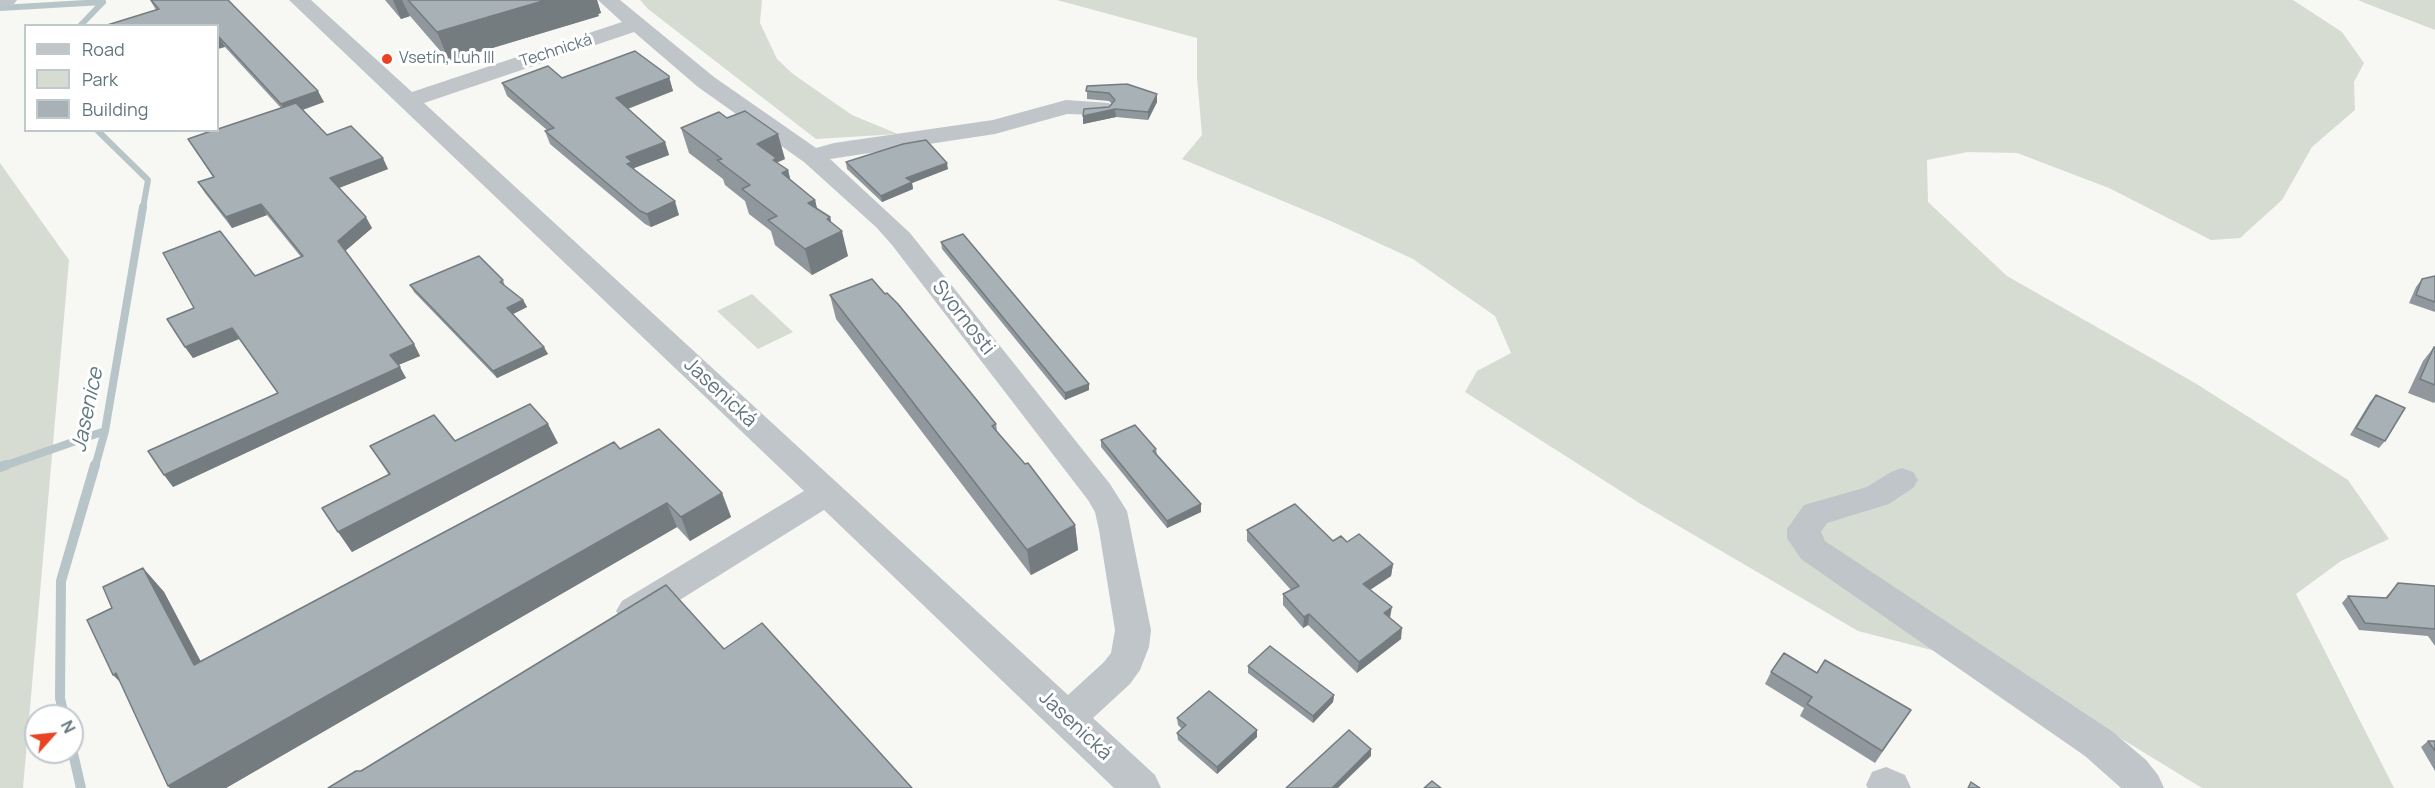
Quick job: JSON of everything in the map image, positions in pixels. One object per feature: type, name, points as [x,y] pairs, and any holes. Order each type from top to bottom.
[{"type":"street","points":[[0,2],[7,0]]},
{"type":"street","name":"Jasenická","points":[[299,0],[1141,788]]},
{"type":"street","name":"Svornosti","points":[[608,0],[635,25],[706,82],[813,157],[901,239],[1087,475],[1110,511],[1121,553],[1133,630],[1131,647],[1127,659],[1117,673],[1067,719]]},
{"type":"street","name":"Technická","points":[[408,101],[635,25]]},
{"type":"street","points":[[813,157],[834,150],[995,127],[1066,107],[1101,108]]},
{"type":"street","points":[[1902,480],[1878,496],[1816,514],[1804,529],[1804,538],[1813,550],[1838,568],[2099,744],[2132,772],[2144,788]]},
{"type":"street","points":[[607,627],[826,493]]},
{"type":"green space","points":[[640,0],[762,0],[760,23],[777,59],[793,74],[852,115],[898,134],[816,139],[648,9]]},
{"type":"green space","points":[[1057,0],[2293,0],[2342,32],[2364,63],[2354,82],[2355,110],[2312,147],[2282,200],[2240,238],[2211,240],[2109,188],[2017,153],[1968,152],[1927,160],[1928,202],[2007,276],[2195,383],[2348,480],[2389,539],[2341,561],[2296,594],[2394,788],[2202,788],[2009,670],[1858,631],[1641,504],[1465,392],[1477,371],[1511,353],[1495,316],[1413,259],[1333,222],[1182,159],[1202,135],[1197,77],[1197,38]]},
{"type":"green space","points":[[2358,0],[2435,0],[2435,30],[2365,3]]},
{"type":"green space","points":[[0,163],[69,260],[30,704],[24,704],[25,764],[23,788],[0,788]]},
{"type":"green space","points":[[752,294],[793,332],[758,349],[717,311]]},
{"type":"building","points":[[151,0],[228,0],[318,91],[281,104],[219,37],[219,24],[110,24],[159,9]]},
{"type":"building","points":[[408,0],[546,0],[437,32]]},
{"type":"building","points":[[635,51],[669,76],[669,78],[616,98],[665,142],[626,157],[632,162],[627,164],[675,201],[647,214],[640,211],[545,131],[554,128],[502,83],[548,66],[562,78]]},
{"type":"building","points":[[1127,84],[1157,94],[1148,112],[1115,109],[1083,116],[1084,109],[1109,107],[1115,100],[1109,93],[1086,91],[1087,86]]},
{"type":"building","points":[[296,103],[327,135],[351,126],[383,158],[330,178],[366,217],[338,241],[414,344],[390,355],[400,367],[164,475],[148,451],[278,393],[232,328],[185,347],[167,319],[194,308],[163,253],[220,231],[255,276],[303,256],[261,204],[226,217],[198,182],[214,177],[188,139],[208,132],[219,132],[219,129]]},
{"type":"building","points":[[745,111],[778,134],[757,144],[776,158],[773,160],[788,170],[782,173],[815,200],[808,203],[830,217],[827,219],[842,231],[805,249],[768,220],[777,216],[742,189],[750,185],[717,160],[722,159],[681,128],[719,112],[727,118]]},
{"type":"building","points":[[926,140],[947,163],[906,178],[912,182],[881,196],[846,162],[903,144]]},
{"type":"building","points":[[963,234],[1089,384],[1065,393],[941,242]]},
{"type":"building","points":[[479,256],[503,280],[500,282],[523,300],[507,308],[544,347],[493,371],[410,285]]},
{"type":"building","points":[[2435,276],[2435,302],[2416,295],[2422,279]]},
{"type":"building","points":[[872,279],[885,294],[887,293],[898,304],[996,424],[992,426],[1025,464],[1028,463],[1075,525],[1027,550],[830,295]]},
{"type":"building","points":[[2435,347],[2435,385],[2420,379]]},
{"type":"building","points":[[2376,395],[2405,408],[2385,441],[2356,428]]},
{"type":"building","points":[[530,404],[548,424],[338,532],[322,508],[390,474],[370,446],[434,415],[455,441]]},
{"type":"building","points":[[1135,425],[1156,449],[1153,451],[1201,504],[1167,521],[1101,440]]},
{"type":"building","points":[[659,429],[722,493],[681,517],[667,503],[168,786],[116,673],[113,675],[87,620],[112,608],[103,587],[143,568],[194,665],[614,442],[620,449]]},
{"type":"building","points":[[1295,504],[1333,541],[1341,536],[1347,542],[1359,534],[1393,564],[1363,584],[1392,607],[1384,613],[1402,628],[1359,662],[1309,614],[1304,617],[1283,594],[1299,586],[1247,530]]},
{"type":"building","points":[[2398,583],[2435,586],[2435,629],[2365,623],[2348,596],[2387,598]]},
{"type":"building","points":[[666,585],[724,649],[762,623],[912,788],[328,788],[356,771],[361,771]]},
{"type":"building","points":[[1270,646],[1334,695],[1313,716],[1248,666]]},
{"type":"building","points":[[1784,653],[1817,673],[1825,660],[1911,710],[1882,751],[1807,704],[1812,697],[1771,672]]},
{"type":"building","points":[[1209,691],[1257,730],[1217,767],[1177,733],[1186,725],[1177,718]]},
{"type":"building","points":[[1349,730],[1371,749],[1332,788],[1286,788]]},
{"type":"building","points":[[2428,741],[2435,741],[2435,751]]},
{"type":"building","points":[[1432,781],[1441,788],[1424,788]]},
{"type":"building","points":[[1971,782],[1980,788],[1968,788]]},
{"type":"waterway","points":[[0,8],[103,2],[82,24]]},
{"type":"waterway","name":"Jasenice","points":[[99,132],[148,180],[143,208]]},
{"type":"waterway","name":"Jasenice","points":[[105,431],[143,207]]},
{"type":"waterway","points":[[1,467],[105,431]]},
{"type":"waterway","name":"Jasenice","points":[[95,467],[105,431]]},
{"type":"waterway","points":[[0,467],[6,465]]},
{"type":"waterway","name":"Jasenice","points":[[61,704],[61,581],[95,465]]},
{"type":"waterway","name":"Jasenice","points":[[75,764],[81,788]]},
{"type":"place","name":"Vsetín, Luh III","points":[[387,59]]}]
